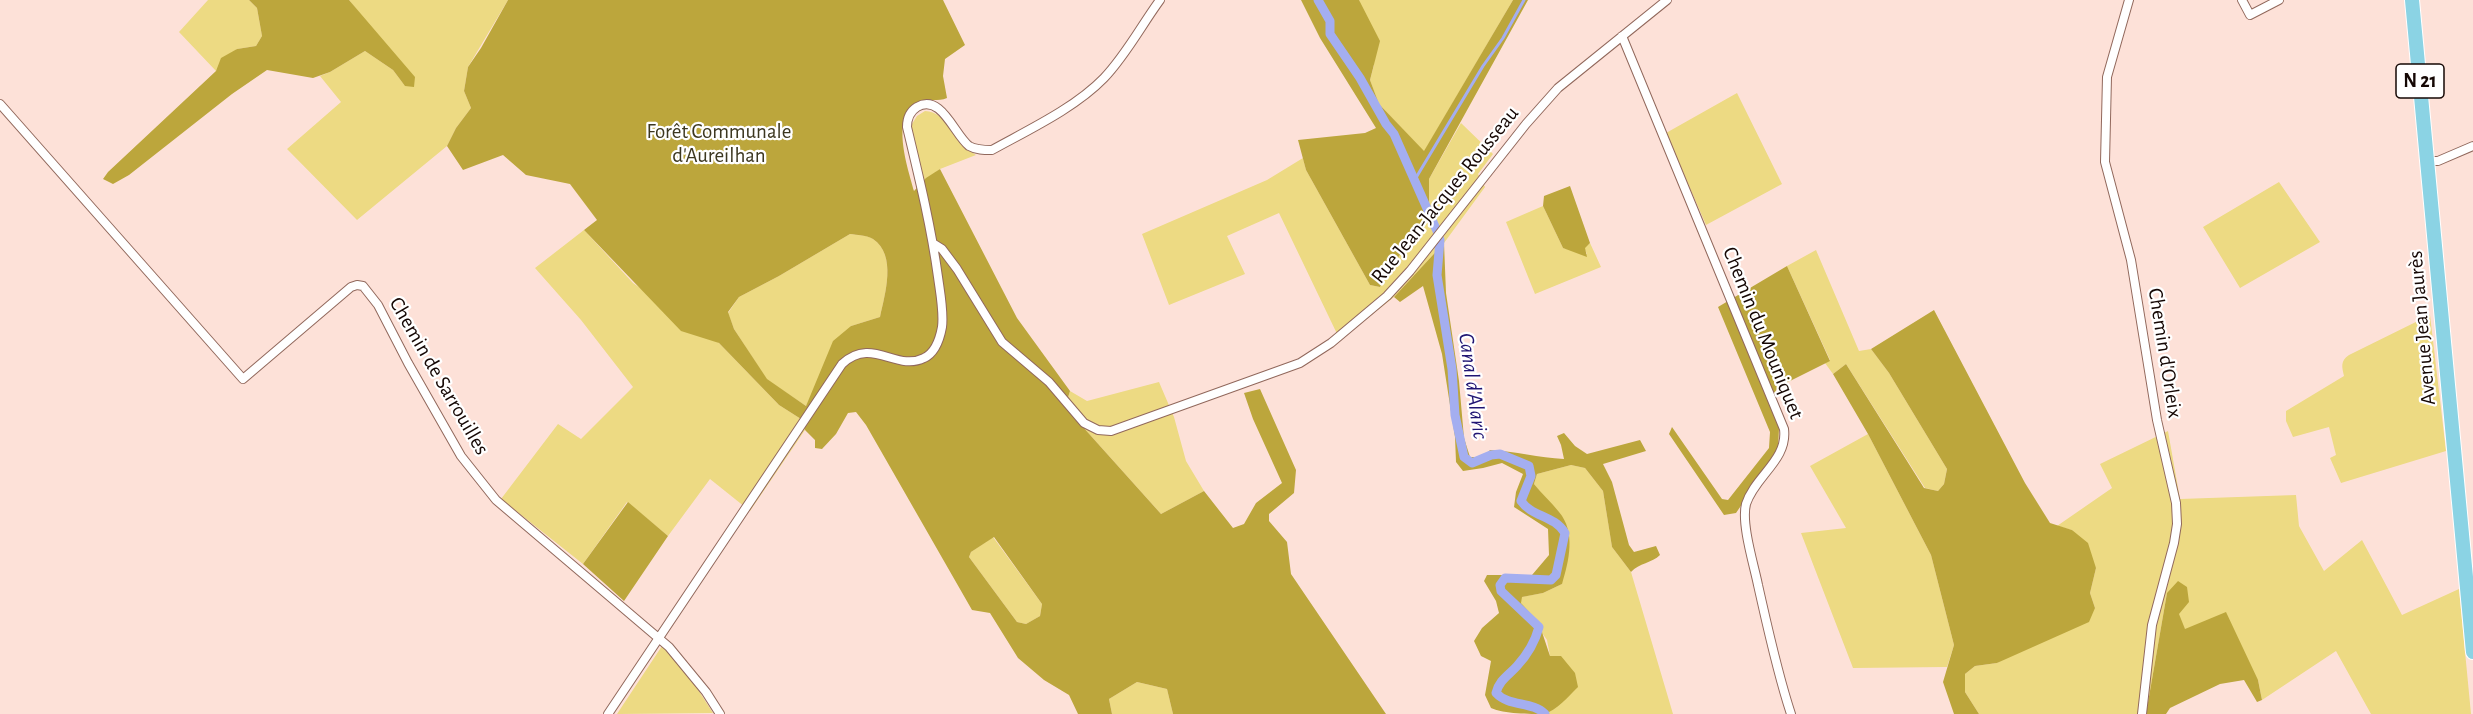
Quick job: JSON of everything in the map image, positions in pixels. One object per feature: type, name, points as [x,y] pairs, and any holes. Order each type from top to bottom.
[{"type":"main road","name":"Avenue Jean Jaurès","points":[[2412,0],[2473,652]]},
{"type":"street","points":[[608,714],[842,364],[849,357],[869,352],[914,362],[930,355],[935,348],[942,327],[934,244],[907,127],[912,111],[927,104],[938,107],[969,146],[980,150],[992,150],[1075,101],[1097,85],[1128,49],[1160,0]]},
{"type":"street","name":"Rue Jean-Jacques Rousseau","points":[[934,244],[942,249],[957,269],[1002,342],[1049,382],[1084,423],[1098,430],[1111,431],[1300,363],[1331,342],[1386,296],[1434,243],[1526,124],[1558,88],[1667,0]]},
{"type":"street","name":"Chemin d'Orleix","points":[[2129,0],[2107,77],[2105,162],[2132,261],[2157,420],[2176,503],[2177,524],[2152,625],[2142,714]]},
{"type":"street","points":[[2242,0],[2250,15],[2279,0]]},
{"type":"street","name":"Chemin du Mouniquet","points":[[1622,36],[1784,429],[1784,449],[1762,477],[1746,506],[1748,542],[1777,674],[1791,714]]},
{"type":"street","name":"Chemin de Sarrouilles","points":[[0,104],[243,379],[351,287],[363,286],[378,305],[461,456],[496,500],[658,639]]},
{"type":"street","points":[[2428,161],[2438,161],[2473,146]]},
{"type":"street","points":[[658,639],[687,668],[720,714]]},
{"type":"shaded area","points":[[208,0],[249,0],[257,8],[262,36],[256,46],[237,49],[216,71],[179,32]]},
{"type":"shaded area","points":[[349,0],[508,0],[468,67],[464,91],[471,108],[456,128],[447,146],[357,220],[287,149],[341,102],[320,76],[365,51],[393,70],[405,86],[367,23]]},
{"type":"shaded area","points":[[1359,0],[1513,0],[1424,152],[1379,104],[1370,80],[1374,65]]},
{"type":"shaded area","points":[[1737,93],[1782,184],[1706,225],[1666,133]]},
{"type":"shaded area","points":[[925,111],[940,116],[976,155],[940,169],[922,183],[910,127],[917,116]]},
{"type":"shaded area","points":[[1461,123],[1493,154],[1478,174],[1485,187],[1444,243],[1394,297],[1340,340],[1279,213],[1227,236],[1245,274],[1169,305],[1142,234],[1267,180],[1303,158],[1306,170],[1370,285],[1380,287],[1429,214],[1429,179]]},
{"type":"shaded area","points":[[2279,182],[2320,242],[2240,288],[2203,227]]},
{"type":"shaded area","points":[[1543,206],[1563,248],[1587,254],[1584,248],[1590,243],[1601,267],[1535,294],[1506,222]]},
{"type":"shaded area","points":[[584,230],[633,283],[719,343],[779,405],[801,419],[805,430],[750,511],[710,479],[668,536],[627,502],[583,564],[501,499],[558,424],[581,439],[633,387],[581,320],[535,268]]},
{"type":"shaded area","points":[[850,234],[871,238],[880,246],[885,255],[887,275],[880,317],[851,326],[806,406],[767,380],[734,329],[728,313],[739,297]]},
{"type":"shaded area","points":[[1816,250],[1859,351],[1871,349],[1889,373],[1947,469],[1944,484],[1938,491],[1925,488],[1846,364],[1833,374],[1825,363],[1830,360],[1787,266]]},
{"type":"shaded area","points":[[2430,315],[2446,451],[2341,483],[2330,458],[2336,455],[2329,427],[2293,437],[2286,421],[2286,411],[2344,376],[2343,362],[2349,355]]},
{"type":"shaded area","points":[[1159,382],[1174,417],[1186,461],[1204,491],[1161,514],[1065,407],[1070,391],[1087,401]]},
{"type":"shaded area","points":[[2168,431],[2180,499],[2296,495],[2299,526],[2324,571],[2362,540],[2402,615],[2459,589],[2471,714],[2371,714],[2336,651],[2262,700],[2258,680],[2185,630],[2167,593],[2146,714],[1979,714],[1965,692],[1965,674],[1975,666],[1997,663],[2095,608],[2090,593],[2096,568],[2072,530],[2057,526],[2112,488],[2100,464]]},
{"type":"shaded area","points":[[1868,434],[1931,555],[1954,645],[1947,667],[1853,668],[1801,533],[1846,528],[1810,466]]},
{"type":"shaded area","points":[[1571,465],[1585,468],[1603,491],[1612,547],[1631,572],[1673,714],[1545,714],[1550,656],[1547,640],[1521,603],[1521,597],[1543,593],[1562,584],[1546,499],[1534,484],[1537,474]]},
{"type":"shaded area","points":[[993,537],[1042,604],[1040,616],[1026,624],[1017,622],[969,557],[971,552]]},
{"type":"shaded area","points":[[662,646],[688,674],[713,713],[617,714]]},
{"type":"shaded area","points":[[1137,682],[1167,689],[1173,714],[1112,714],[1109,699]]},
{"type":"green space","points":[[249,0],[349,0],[415,77],[414,87],[405,86],[393,70],[365,51],[330,72],[313,78],[267,70],[232,94],[129,175],[113,184],[103,179],[216,71],[221,58],[237,49],[256,46],[262,36],[257,8]]},
{"type":"green space","name":"Forêt Communale d'Aureilhan","points":[[508,0],[943,0],[965,45],[945,59],[943,76],[947,98],[919,102],[910,109],[905,118],[903,143],[914,191],[926,178],[940,169],[1017,318],[1070,391],[1065,407],[1161,514],[1204,491],[1233,528],[1244,524],[1256,503],[1282,483],[1253,419],[1244,393],[1260,389],[1296,470],[1294,493],[1269,514],[1269,521],[1287,542],[1291,574],[1386,714],[1173,714],[1167,689],[1137,682],[1109,699],[1112,714],[1078,714],[1069,695],[1044,680],[1018,658],[990,613],[972,610],[866,425],[856,412],[848,413],[836,434],[822,449],[815,448],[815,440],[805,430],[801,419],[779,405],[719,343],[681,331],[584,230],[597,220],[570,184],[526,175],[503,155],[463,170],[447,146],[456,128],[471,108],[464,91],[468,67]],"holes":[[[850,234],[873,239],[885,255],[887,275],[880,317],[851,326],[833,341],[806,406],[767,379],[734,329],[728,312],[739,297]],[[994,537],[1042,604],[1040,616],[1026,624],[1017,622],[969,557],[971,552]]]},
{"type":"green space","points":[[1301,0],[1359,0],[1380,41],[1370,80],[1379,104],[1424,151],[1513,0],[1528,0],[1429,179],[1429,214],[1380,287],[1370,285],[1306,170],[1298,140],[1365,133],[1376,128],[1320,38]]},
{"type":"green space","points":[[1570,186],[1590,243],[1585,248],[1587,257],[1563,248],[1543,206],[1544,196]]},
{"type":"green space","points":[[1444,243],[1446,293],[1459,381],[1464,438],[1470,457],[1483,457],[1490,450],[1564,459],[1557,436],[1564,433],[1575,446],[1587,454],[1640,440],[1646,451],[1603,464],[1612,482],[1629,545],[1634,552],[1656,546],[1660,555],[1631,572],[1612,547],[1603,491],[1585,468],[1571,465],[1537,474],[1534,484],[1559,512],[1568,528],[1569,556],[1562,584],[1543,593],[1522,597],[1521,603],[1539,623],[1550,656],[1561,656],[1575,673],[1578,687],[1558,707],[1544,714],[1510,713],[1491,708],[1485,695],[1491,661],[1481,656],[1474,641],[1482,628],[1499,613],[1496,601],[1484,581],[1487,575],[1532,575],[1549,555],[1548,529],[1514,507],[1516,492],[1523,474],[1502,463],[1463,471],[1456,462],[1455,437],[1442,354],[1423,286],[1400,302],[1394,297]]},
{"type":"green space","points":[[1787,266],[1830,361],[1778,387],[1771,399],[1779,428],[1778,451],[1736,513],[1724,515],[1669,434],[1672,427],[1722,499],[1728,500],[1769,448],[1770,432],[1718,307]]},
{"type":"green space","points":[[1934,310],[2025,483],[2050,523],[2072,530],[2088,543],[2096,568],[2090,593],[2095,608],[2089,622],[1997,663],[1975,666],[1965,674],[1965,692],[1979,714],[1954,714],[1943,682],[1954,645],[1931,555],[1868,434],[1833,374],[1846,364],[1924,488],[1938,491],[1944,484],[1947,469],[1889,373],[1871,349]]},
{"type":"green space","points":[[628,502],[668,536],[624,601],[583,564]]},
{"type":"green space","points":[[2178,581],[2187,587],[2189,602],[2179,614],[2185,629],[2226,612],[2258,680],[2262,700],[2257,702],[2244,680],[2220,684],[2170,708],[2166,714],[2146,714],[2167,593]]},
{"type":"waterway","name":"Canal d'Alaric","points":[[1318,0],[1330,21],[1330,34],[1394,134],[1440,240],[1437,275],[1452,369],[1455,415],[1464,457],[1472,463],[1491,455],[1500,454],[1529,466],[1531,476],[1521,501],[1531,510],[1555,523],[1565,533],[1556,575],[1551,580],[1505,578],[1500,585],[1501,591],[1539,627],[1528,652],[1502,681],[1496,693],[1507,700],[1534,707],[1545,714]]},
{"type":"waterway","points":[[1414,181],[1524,0]]}]
